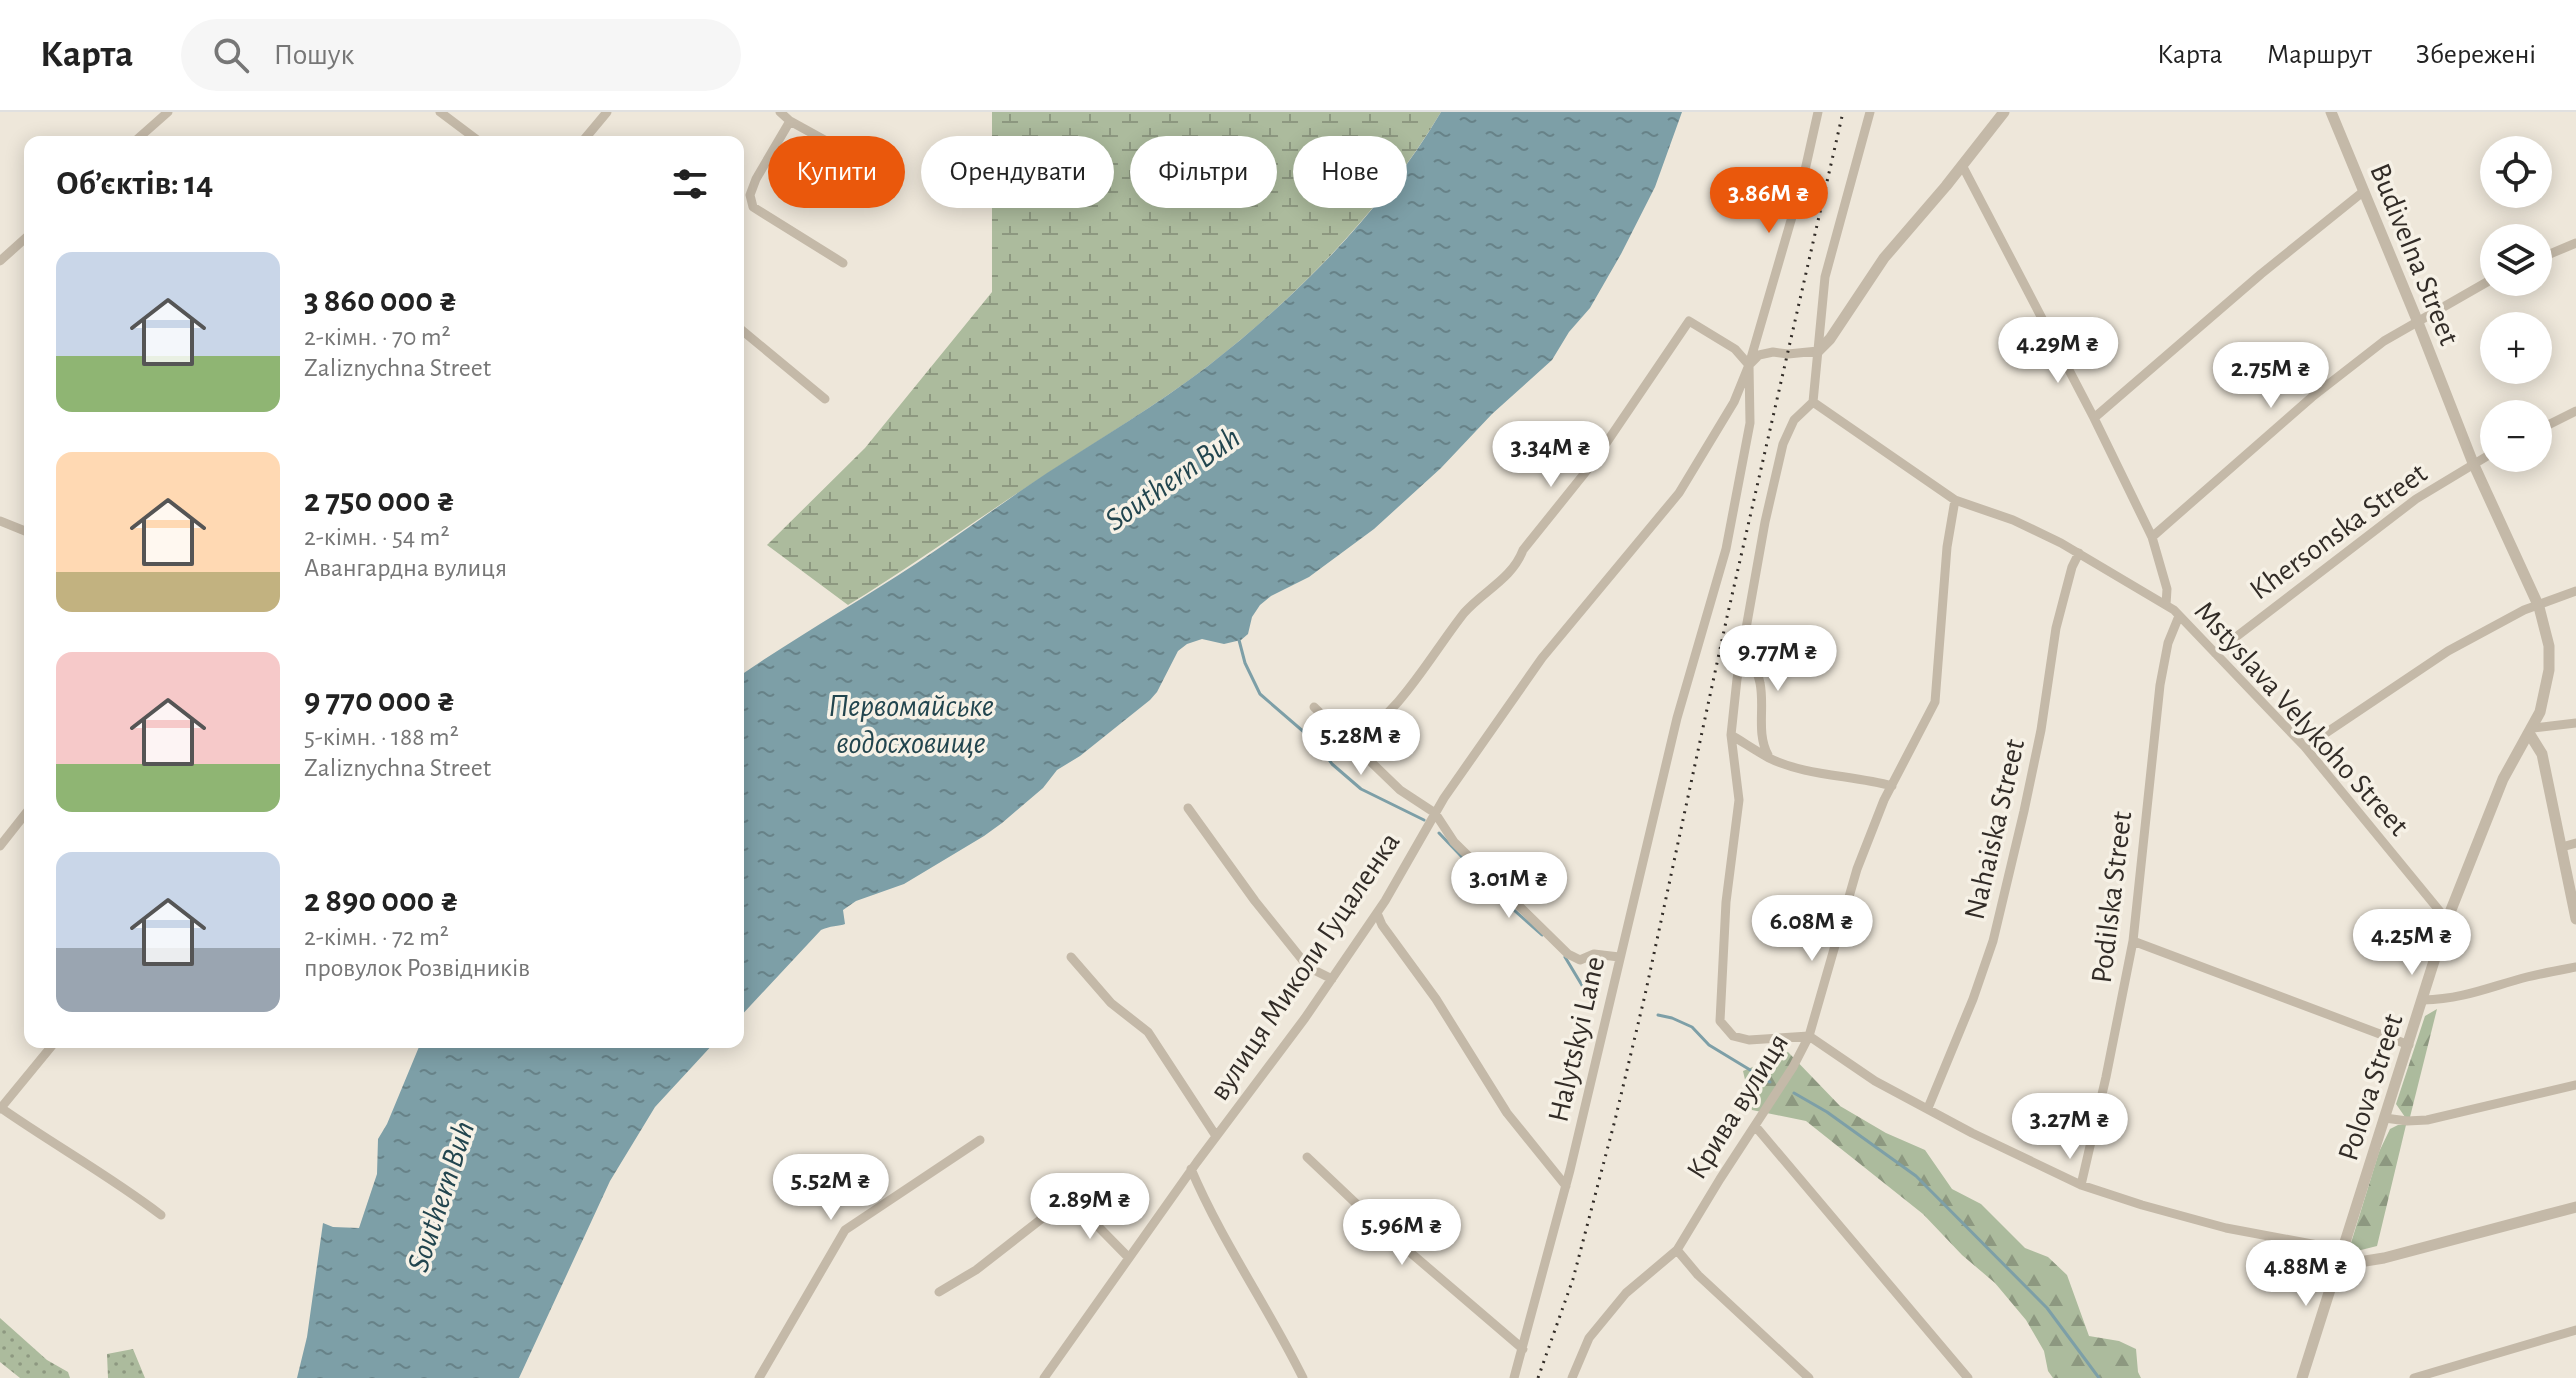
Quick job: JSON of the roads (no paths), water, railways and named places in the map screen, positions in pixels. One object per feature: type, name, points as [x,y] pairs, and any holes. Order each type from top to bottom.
[{"type":"street","points":[[141,136],[168,112]]},
{"type":"street","points":[[440,112],[472,136]]},
{"type":"street","points":[[587,136],[607,112]]},
{"type":"street","points":[[780,112],[817,136]]},
{"type":"street","points":[[1749,365],[1803,179],[1818,112]]},
{"type":"street","points":[[1870,112],[1825,277],[1813,402],[1794,420],[1783,444],[1765,522],[1737,679],[1731,735],[1739,800],[1726,902],[1720,1021],[1733,1036],[1749,1040],[1809,1036],[1875,1081],[1972,1133],[2081,1185],[2226,1228],[2344,1250]]},
{"type":"street","points":[[1749,365],[1759,355],[1773,352],[1818,351],[1830,339],[1884,258],[2004,112]]},
{"type":"street","name":"Budivelna Street","points":[[2331,112],[2473,463],[2539,607],[2549,646],[2549,670],[2540,712],[2531,730]]},
{"type":"street","points":[[790,121],[756,179],[750,195],[753,207],[843,263]]},
{"type":"street","points":[[1962,165],[2094,418],[2152,537],[2167,589],[2166,605]]},
{"type":"street","points":[[2094,418],[2261,274],[2364,191]]},
{"type":"street","points":[[0,261],[24,239]]},
{"type":"street","points":[[2552,253],[2576,243]]},
{"type":"street","points":[[2152,537],[2312,397],[2384,341],[2480,286]]},
{"type":"street","points":[[1350,743],[1388,715],[1466,610],[1517,566],[1523,550],[1592,464],[1689,321],[1735,349],[1749,365]]},
{"type":"street","points":[[744,332],[825,399]]},
{"type":"street","name":"вулиця Миколи Гуцаленка","points":[[1047,1377],[1191,1169],[1332,979],[1377,913],[1435,813],[1542,658],[1679,493],[1734,402],[1749,365]]},
{"type":"street","name":"Halytskyi Lane","points":[[1514,1378],[1566,1186],[1677,718],[1726,549],[1750,423],[1749,365]]},
{"type":"street","name":"Mstyslava Velykoho Street","points":[[1813,402],[1955,500],[2013,520],[2079,553],[2166,605],[2305,747],[2447,920]]},
{"type":"street","points":[[2552,423],[2576,411]]},
{"type":"street","name":"Khersonska Street","points":[[2215,653],[2416,499],[2480,459]]},
{"type":"street","name":"Крива вулиця","points":[[1575,1374],[1589,1338],[1626,1293],[1677,1250],[1756,1127],[1809,1036],[1857,869],[1892,786],[1935,702],[1947,547],[1955,500]]},
{"type":"street","points":[[0,521],[24,531]]},
{"type":"street","name":"Nahaiska Street","points":[[1928,1108],[1993,941],[2041,730],[2056,628],[2072,567],[2079,553]]},
{"type":"street","points":[[2305,747],[2448,651],[2524,610],[2576,591]]},
{"type":"street","name":"Podilska Street","points":[[2081,1185],[2133,941],[2160,685],[2168,643],[2179,616]]},
{"type":"street","points":[[1744,644],[1759,679],[1762,744],[1769,758]]},
{"type":"street","points":[[1314,707],[1400,790],[1435,813],[1454,842],[1568,954],[1580,960],[1594,954],[1619,957]]},
{"type":"street","points":[[2576,723],[2531,730],[2542,754],[2576,919]]},
{"type":"street","name":"Polova Street","points":[[2302,1378],[2447,920],[2503,779],[2531,730]]},
{"type":"street","points":[[1731,735],[1769,758],[1809,770],[1892,786]]},
{"type":"street","points":[[1188,808],[1255,901],[1308,967],[1332,979]]},
{"type":"street","points":[[0,846],[24,816]]},
{"type":"street","points":[[2562,847],[2576,843]]},
{"type":"street","points":[[1377,913],[1382,925],[1436,999],[1507,1113],[1566,1186]]},
{"type":"street","points":[[2133,941],[2409,1045]]},
{"type":"street","points":[[1071,957],[1111,1003],[1148,1032],[1216,1136]]},
{"type":"street","points":[[2423,1000],[2471,995],[2527,977],[2576,967]]},
{"type":"street","points":[[50,1048],[0,1108],[52,1144],[121,1185],[161,1215]]},
{"type":"street","points":[[2385,1118],[2427,1120],[2576,1085]]},
{"type":"street","points":[[1756,1127],[1968,1378]]},
{"type":"street","points":[[759,1378],[845,1230],[980,1140]]},
{"type":"street","points":[[1307,1157],[1384,1230],[1523,1349]]},
{"type":"street","points":[[1191,1169],[1206,1204],[1281,1332],[1303,1378]]},
{"type":"street","points":[[939,1292],[976,1270],[1063,1202],[1077,1205],[1129,1258]]},
{"type":"street","points":[[2339,1263],[2384,1258],[2576,1207]]},
{"type":"street","points":[[1677,1250],[1698,1275],[1809,1378]]},
{"type":"street","points":[[2414,1378],[2576,1330]]},
{"type":"street","points":[[1575,1374],[1588,1378]]},
{"type":"water","name":"Первомайське водосховище","points":[[1441,112],[1682,112],[1655,187],[1590,308],[1569,332],[1552,360],[1492,414],[1441,468],[1374,529],[1309,577],[1260,605],[1252,617],[1248,634],[1241,640],[1224,644],[1202,639],[1178,651],[1150,700],[1080,756],[1057,770],[1043,788],[1002,823],[904,884],[856,901],[843,910],[845,924],[821,930],[744,1013],[744,673],[917,563],[1208,366],[1306,281],[1373,208],[1407,208],[1407,163]]},
{"type":"water","name":"Southern Buh","points":[[419,1048],[709,1048],[655,1107],[610,1181],[519,1378],[297,1378],[307,1337],[323,1223],[333,1227],[359,1228],[377,1174],[378,1139]]},
{"type":"waterway","points":[[1239,640],[1245,663],[1260,694],[1319,745],[1332,764],[1361,789],[1424,820]]},
{"type":"waterway","points":[[1439,833],[1506,903],[1542,935]]},
{"type":"waterway","points":[[1565,957],[1583,987],[1593,996]]},
{"type":"waterway","points":[[1658,1015],[1692,1027],[1709,1045],[1770,1082]]},
{"type":"waterway","points":[[1794,1093],[1827,1112],[1916,1176],[2047,1308],[2099,1378]]},
{"type":"railway","points":[[1538,1378],[1573,1279],[1615,1120],[1843,112]]}]
